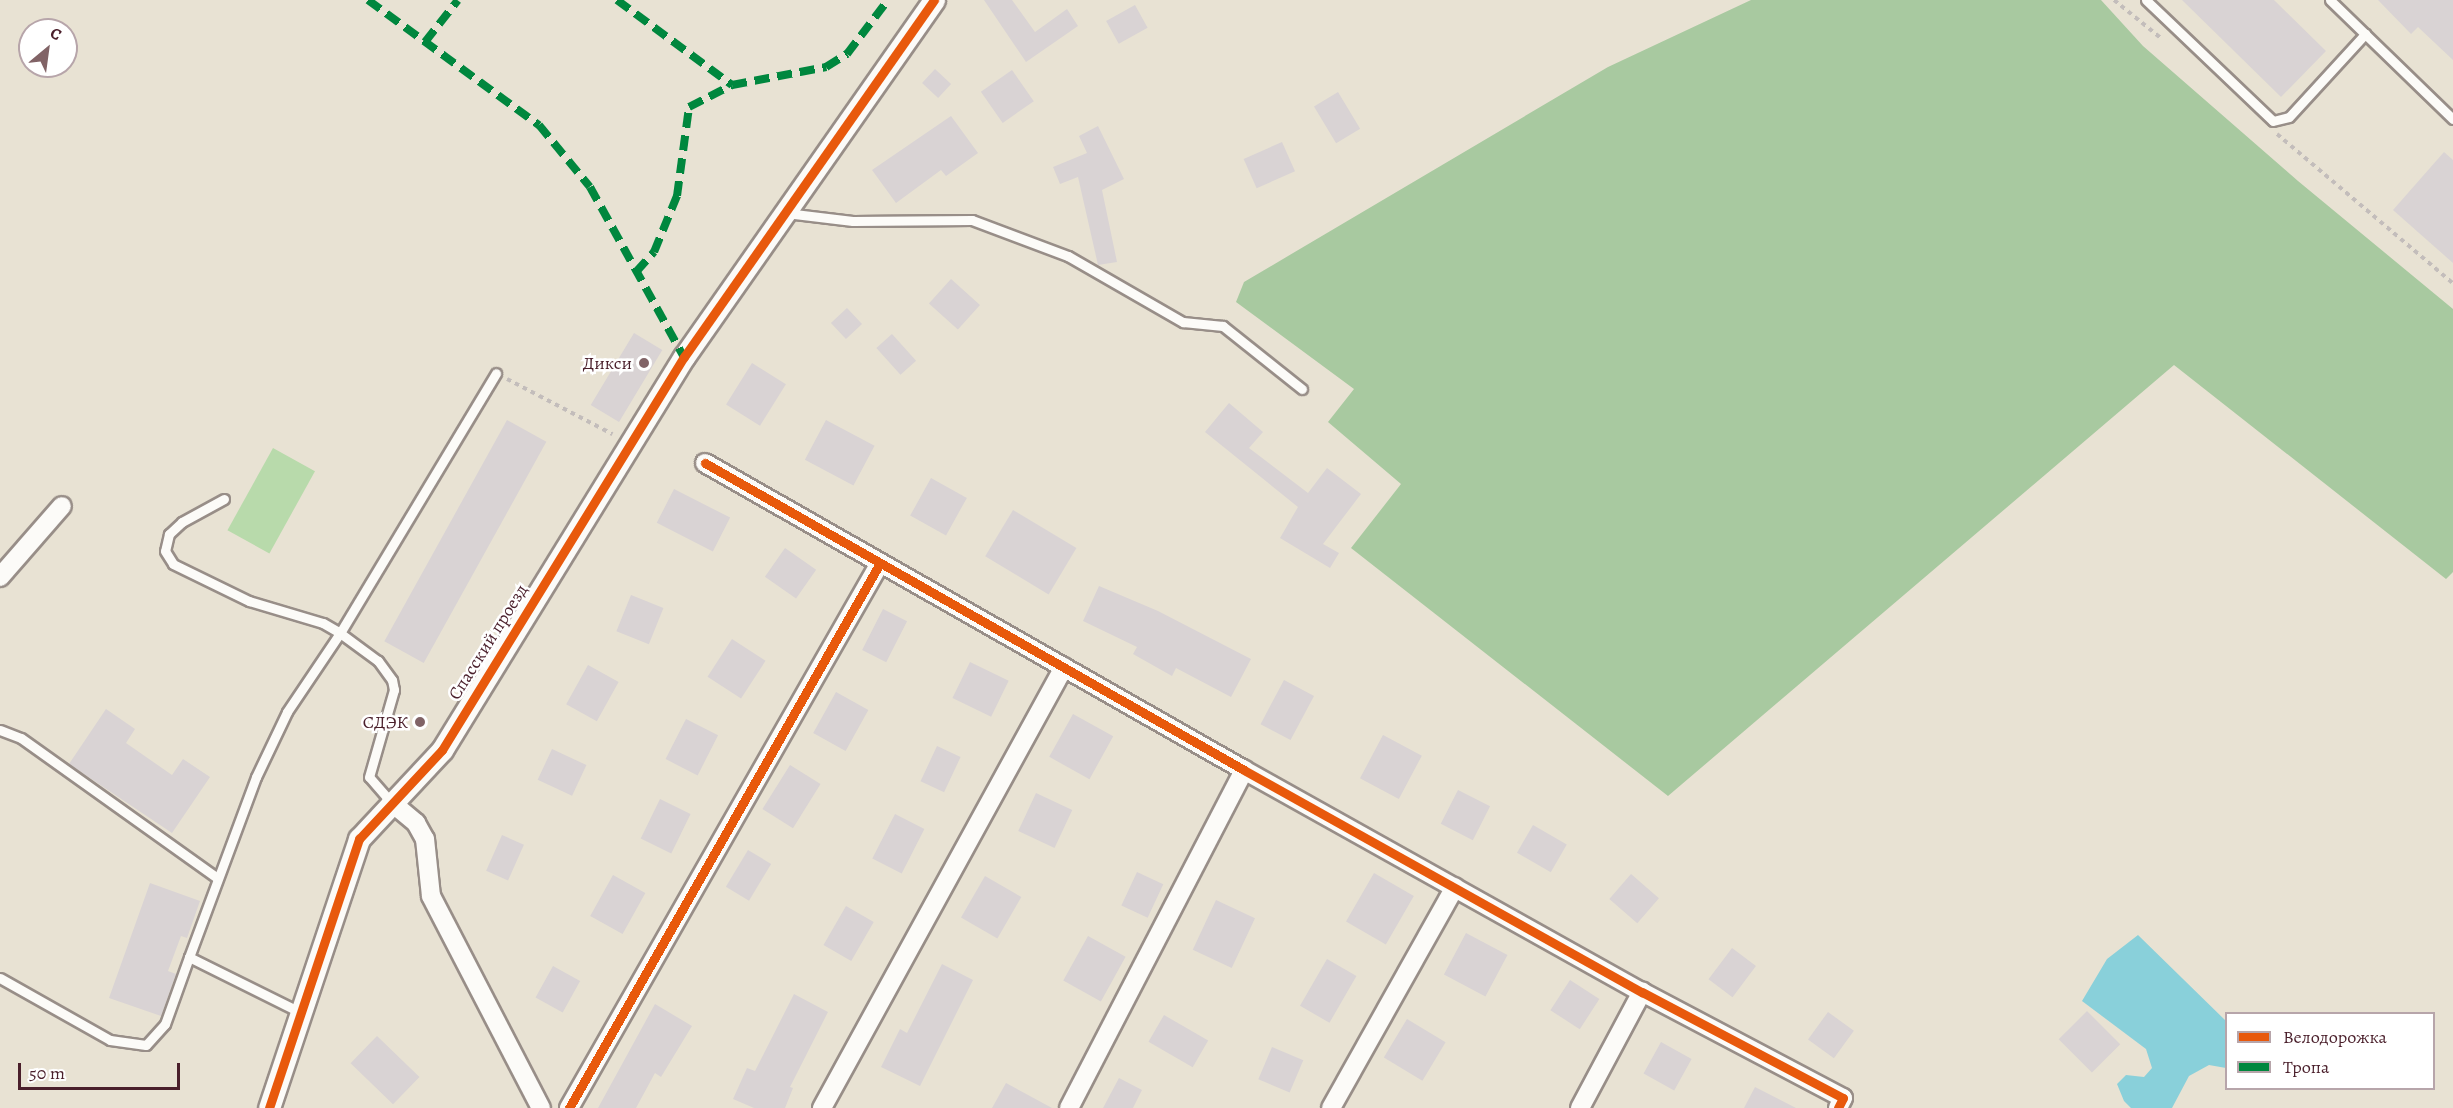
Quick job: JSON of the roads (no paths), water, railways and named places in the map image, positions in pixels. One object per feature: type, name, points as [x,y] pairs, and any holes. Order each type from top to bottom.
[{"type":"street","name":"Спасский проезд","points":[[269,1108],[359,839],[391,802],[442,750],[684,357],[934,0]]},
{"type":"street","points":[[705,463],[1244,770],[1642,992],[1843,1098],[1838,1108]]},
{"type":"street","points":[[0,577],[62,506]]},
{"type":"street","points":[[569,1108],[880,563]]},
{"type":"street","points":[[822,1108],[1064,667]]},
{"type":"street","points":[[1069,1108],[1244,770]]},
{"type":"street","points":[[391,802],[416,823],[425,838],[431,896],[541,1108]]},
{"type":"street","points":[[1331,1108],[1455,887]]},
{"type":"street","points":[[1580,1108],[1642,992]]},
{"type":"lane","points":[[2146,0],[2273,121],[2289,117],[2365,34]]},
{"type":"lane","points":[[2330,0],[2453,120]]},
{"type":"lane","points":[[784,212],[853,221],[972,220],[1068,256],[1183,322],[1223,326],[1302,389]]},
{"type":"lane","points":[[0,978],[110,1040],[146,1045],[165,1024],[216,877],[287,712],[340,633],[496,373]]},
{"type":"lane","points":[[224,499],[182,522],[169,534],[165,551],[173,564],[249,601],[322,623],[340,633],[378,661],[392,680],[394,690],[369,777],[391,802]]},
{"type":"lane","points":[[0,730],[21,738],[216,877]]},
{"type":"lane","points":[[189,957],[300,1012]]},
{"type":"water","points":[[2138,935],[2225,1020],[2225,1068],[2209,1065],[2189,1076],[2172,1108],[2131,1108],[2124,1101],[2117,1084],[2126,1075],[2144,1077],[2152,1068],[2146,1049],[2082,1001],[2107,959]]},
{"type":"place","name":"Дикси","points":[[644,363]]},
{"type":"place","name":"СДЭК","points":[[420,722]]}]
